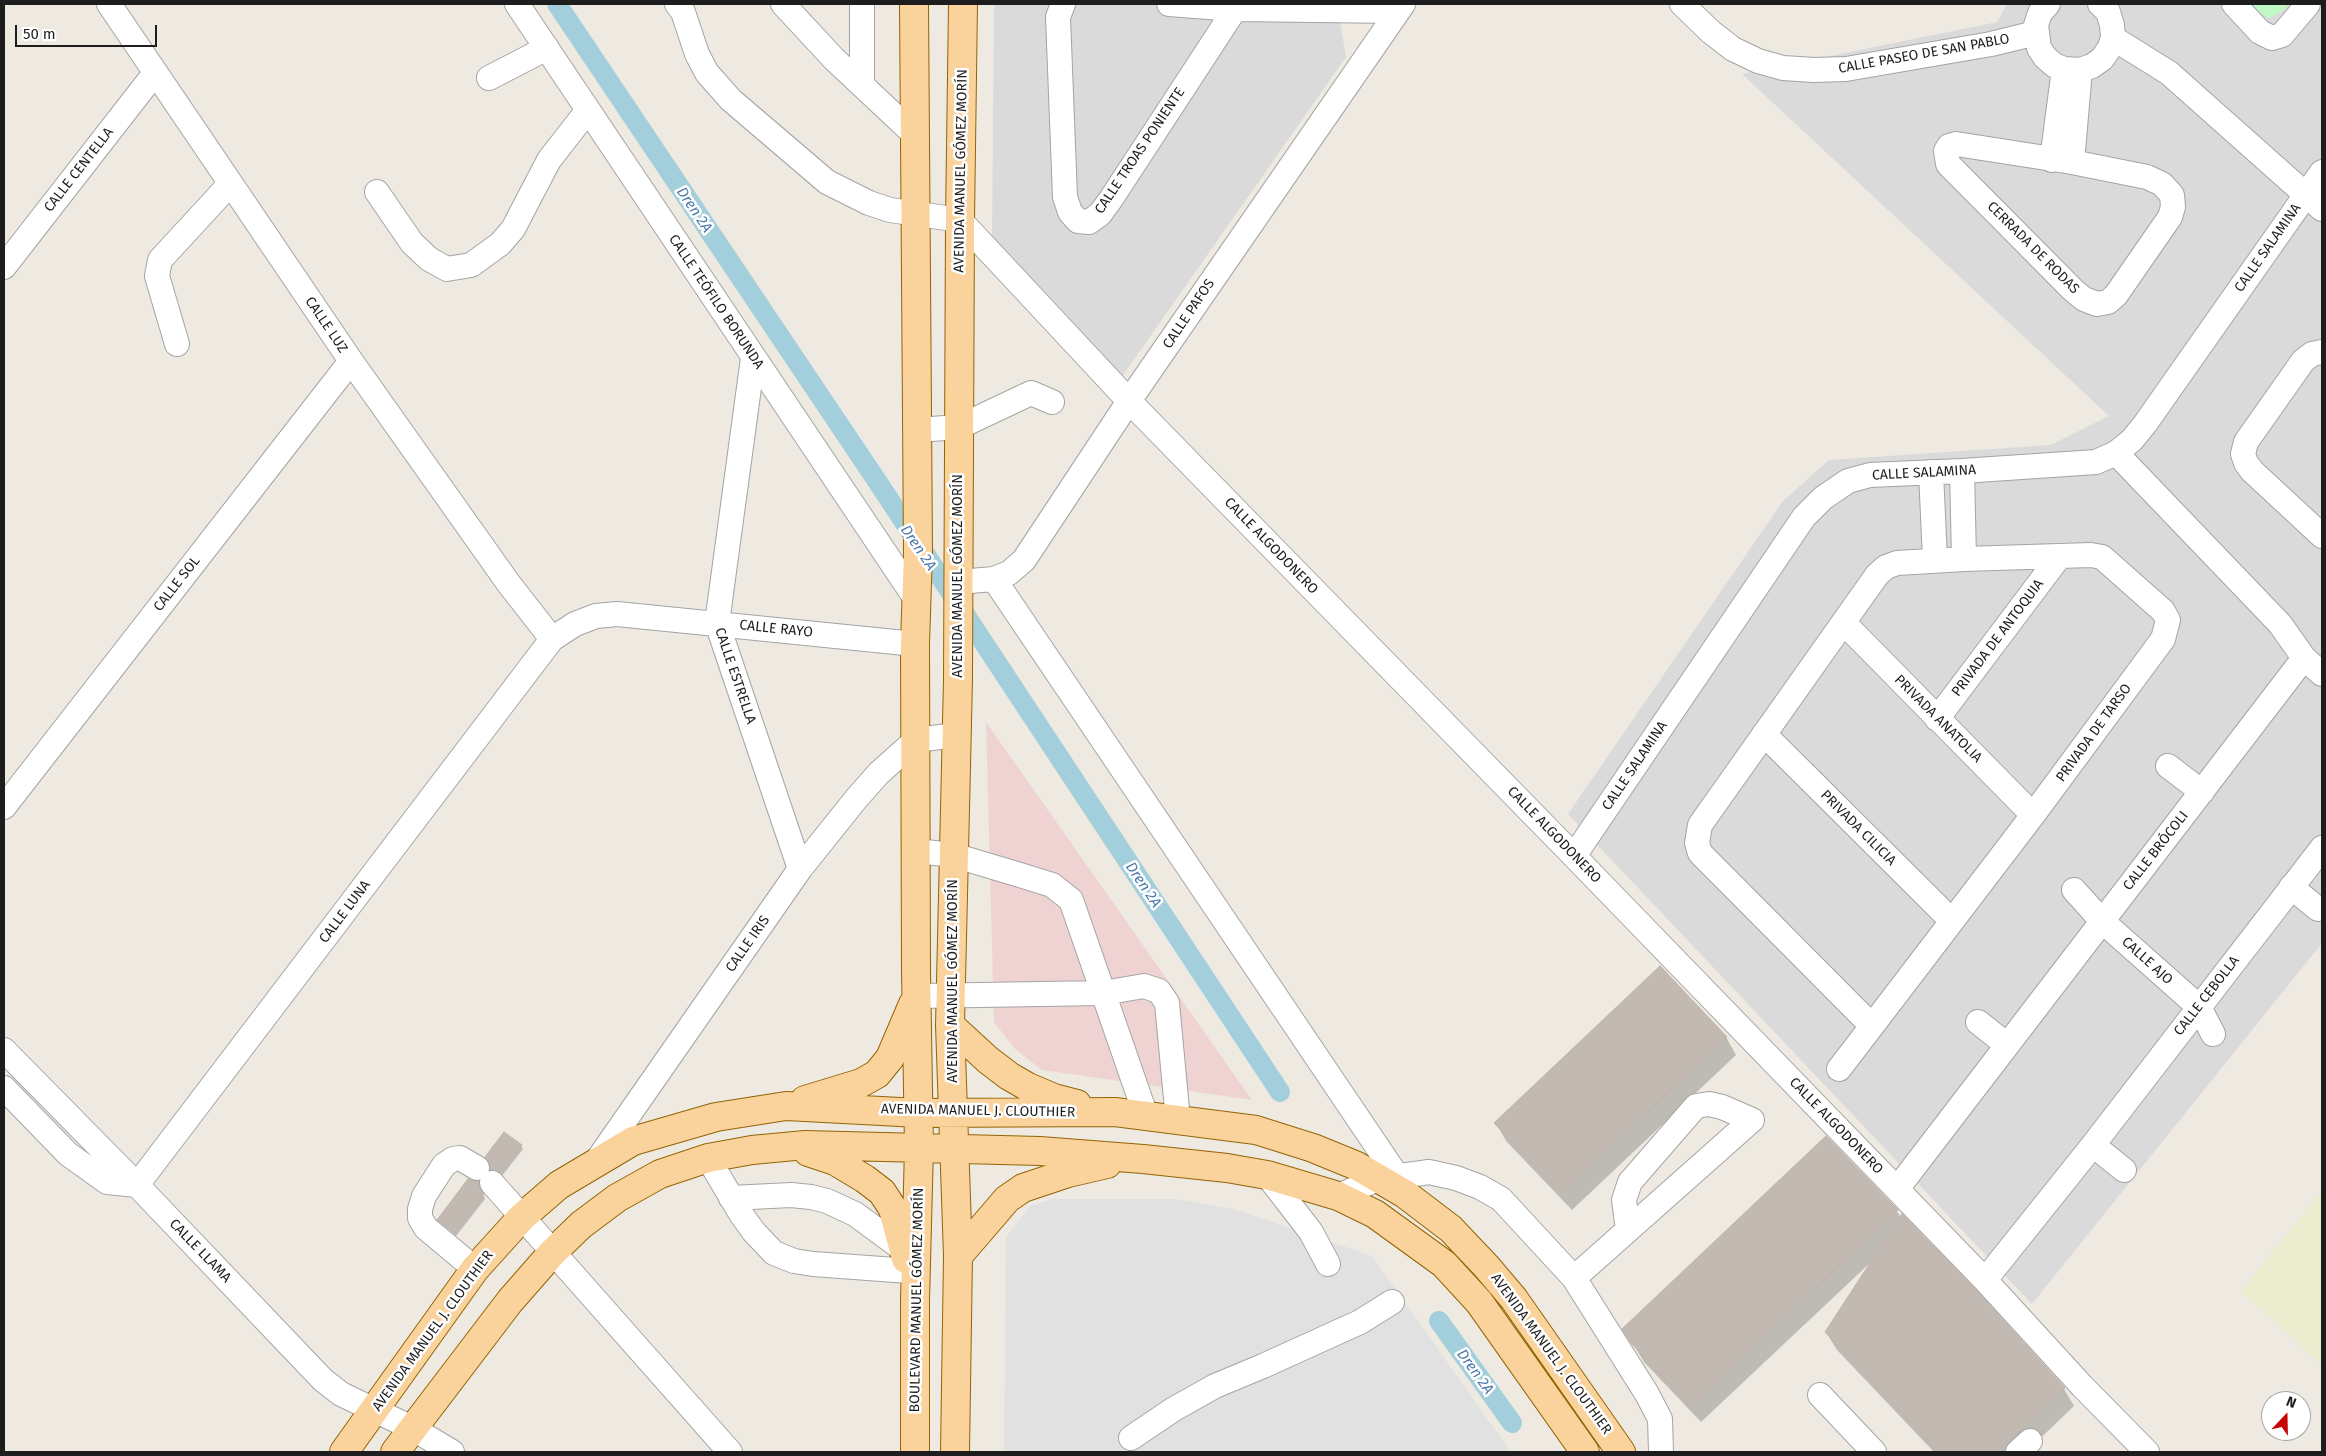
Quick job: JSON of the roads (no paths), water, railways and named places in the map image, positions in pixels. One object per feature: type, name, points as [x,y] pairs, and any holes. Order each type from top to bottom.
[{"type":"main road","points":[[914,4],[918,552],[916,599],[916,851],[919,1148]]},
{"type":"main road","name":"AVENIDA MANUEL GÓMEZ MORÍN","points":[[954,1148],[950,995],[958,679],[960,220],[964,4]]},
{"type":"main road","points":[[786,1106],[861,1083],[877,1074],[890,1058],[917,996]]},
{"type":"main road","points":[[950,1026],[988,1060],[1028,1087],[1054,1098],[1115,1112]]},
{"type":"main road","name":"AVENIDA MANUEL J. CLOUTHIER","points":[[344,1452],[376,1410],[475,1269],[522,1217],[559,1185],[633,1141],[716,1117],[786,1106],[919,1113],[1115,1112],[1256,1130],[1313,1148],[1387,1177],[1405,1194],[1451,1229],[1486,1266],[1514,1300],[1621,1452]]},
{"type":"main road","points":[[790,1146],[835,1162],[865,1179],[882,1192],[894,1209],[915,1301]]},
{"type":"main road","name":"AVENIDA MANUEL J. CLOUTHIER","points":[[395,1452],[510,1302],[552,1253],[581,1225],[616,1198],[660,1174],[708,1158],[752,1150],[790,1146],[1040,1151],[1142,1159],[1227,1168],[1267,1175],[1338,1196],[1375,1214],[1444,1264],[1479,1302],[1586,1452]]},
{"type":"main road","name":"BOULEVARD MANUEL GÓMEZ MORÍN","points":[[915,1452],[915,1301],[919,1148]]},
{"type":"main road","points":[[954,1148],[958,1256],[955,1452]]},
{"type":"main road","points":[[958,1256],[1007,1199],[1023,1188],[1100,1165],[1142,1159]]},
{"type":"street","name":"CALLE LUZ","points":[[108,4],[351,361],[509,584],[552,639]]},
{"type":"street","name":"CALLE TEÓFILO BORUNDA","points":[[517,4],[916,599]]},
{"type":"street","points":[[677,4],[683,12],[696,54],[707,73],[731,100],[827,182],[869,203],[890,210],[915,212],[960,220]]},
{"type":"street","points":[[783,4],[862,85],[915,135]]},
{"type":"street","points":[[862,4],[862,85]]},
{"type":"street","name":"CALLE TROAS PONIENTE","points":[[1063,4],[1058,17],[1065,196],[1070,212],[1078,221],[1089,222],[1100,214],[1111,199],[1235,9]]},
{"type":"street","points":[[1169,4],[1235,9],[1400,7]]},
{"type":"street","name":"CALLE PASEO DE SAN PABLO","points":[[1682,4],[1711,32],[1733,49],[1758,61],[1783,68],[1814,70],[1846,69],[1991,44],[2036,33]]},
{"type":"street","points":[[2048,4],[2040,13],[2036,33],[2039,48],[2054,65],[2072,70],[2092,66],[2102,60],[2109,49],[2113,38],[2112,25],[2108,12],[2100,4]]},
{"type":"street","points":[[2234,4],[2260,32],[2272,38],[2282,35],[2308,4]]},
{"type":"street","name":"CALLE PAFOS","points":[[958,592],[1009,573],[1024,560],[1129,401],[1400,7]]},
{"type":"street","points":[[2113,38],[2169,73],[2314,202]]},
{"type":"street","points":[[489,78],[547,48]]},
{"type":"street","points":[[2062,161],[2072,70]]},
{"type":"street","name":"CALLE CENTELLA","points":[[4,267],[155,73]]},
{"type":"street","points":[[377,192],[412,243],[429,260],[447,269],[471,265],[500,244],[513,230],[549,160],[588,110]]},
{"type":"street","name":"CERRADA DE RODAS","points":[[1956,144],[2062,161],[2147,177],[2162,184],[2172,195],[2173,207],[2170,217],[2116,295],[2108,302],[2097,304],[2084,299],[2073,290],[1948,164],[1946,158],[1949,146],[1956,144]]},
{"type":"street","name":"CALLE SALAMINA","points":[[1574,856],[1804,516],[1823,498],[1848,481],[1870,475],[2096,462],[2116,453],[2132,440],[2145,424],[2314,202],[2322,172]]},
{"type":"street","points":[[177,344],[157,276],[160,260],[230,184]]},
{"type":"street","name":"CALLE ALGODONERO","points":[[960,220],[1129,401],[1897,1189],[1985,1280],[2082,1386],[2147,1452]]},
{"type":"street","points":[[2322,352],[2312,354],[2303,361],[2246,442],[2243,454],[2246,463],[2252,471],[2322,536]]},
{"type":"street","name":"CALLE ESTRELLA","points":[[753,358],[716,623],[800,869]]},
{"type":"street","name":"CALLE SOL","points":[[4,807],[351,361]]},
{"type":"street","points":[[917,430],[959,427],[1024,394],[1038,394],[1052,402]]},
{"type":"street","points":[[2116,453],[2280,624],[2304,658],[2322,674]]},
{"type":"street","points":[[1962,471],[1964,559]]},
{"type":"street","points":[[1931,472],[1935,560]]},
{"type":"street","name":"PRIVADA DE TARSO","points":[[1839,1069],[1872,1026],[2033,815],[2163,639],[2168,620],[2163,611],[2102,557],[2091,555],[1935,560],[1897,563],[1886,567],[1877,575],[1700,825],[1697,843],[1700,853],[1872,1026]]},
{"type":"street","name":"PRIVADA DE ANTOQUIA","points":[[1937,718],[2059,557]]},
{"type":"street","points":[[994,579],[1387,1177]]},
{"type":"street","name":"CALLE RAYO","points":[[552,639],[575,624],[596,616],[617,614],[916,644]]},
{"type":"street","name":"PRIVADA ANATOLIA","points":[[1844,623],[2033,815]]},
{"type":"street","name":"CALLE LUNA","points":[[137,1185],[552,639]]},
{"type":"street","name":"CALLE BRÓCOLI","points":[[1897,1189],[2304,658]]},
{"type":"street","name":"PRIVADA CILICIA","points":[[1764,734],[1952,921]]},
{"type":"street","points":[[916,740],[956,735]]},
{"type":"street","name":"CALLE IRIS","points":[[596,1162],[800,869],[879,773],[916,740]]},
{"type":"street","points":[[2168,766],[2202,792]]},
{"type":"street","name":"CALLE CEBOLLA","points":[[1985,1280],[2093,1146],[2322,848]]},
{"type":"street","points":[[916,851],[953,854],[1052,885],[1071,900],[1146,1116]]},
{"type":"street","points":[[2291,887],[2318,909]]},
{"type":"street","name":"CALLE AJO","points":[[2074,890],[2102,921],[2199,1007],[2213,1034]]},
{"type":"street","points":[[917,996],[1103,993],[1144,986],[1159,992],[1167,1003],[1178,1120]]},
{"type":"street","points":[[1978,1022],[2008,1045]]},
{"type":"street","name":"CALLE LLAMA","points":[[4,1050],[137,1185],[323,1380],[341,1394],[412,1428],[452,1452]]},
{"type":"street","points":[[4,1088],[68,1154],[107,1182],[137,1185]]},
{"type":"street","points":[[1574,1278],[1752,1120],[1722,1107],[1709,1104],[1696,1106],[1630,1182],[1624,1200],[1628,1230]]},
{"type":"street","points":[[2093,1146],[2124,1170]]},
{"type":"street","points":[[475,1269],[426,1228],[420,1218],[420,1209],[424,1196],[444,1164],[453,1159],[460,1158],[484,1175],[730,1452]]},
{"type":"street","points":[[708,1158],[754,1232],[774,1253],[794,1261],[907,1261]]},
{"type":"street","points":[[1338,1196],[1387,1177],[1429,1172],[1456,1178],[1480,1187],[1501,1199],[1574,1278],[1647,1394],[1660,1419],[1661,1452]]},
{"type":"street","points":[[1267,1175],[1310,1232],[1328,1264]]},
{"type":"street","points":[[732,1198],[791,1195],[827,1201],[855,1214],[907,1261]]},
{"type":"street","points":[[1131,1438],[1174,1409],[1214,1386],[1360,1322],[1392,1302]]},
{"type":"street","points":[[1820,1394],[1860,1447]]},
{"type":"waterway","name":"Dren 2A","points":[[557,4],[879,484],[1280,1092]]},
{"type":"waterway","name":"Dren 2A","points":[[1439,1321],[1512,1423]]}]
